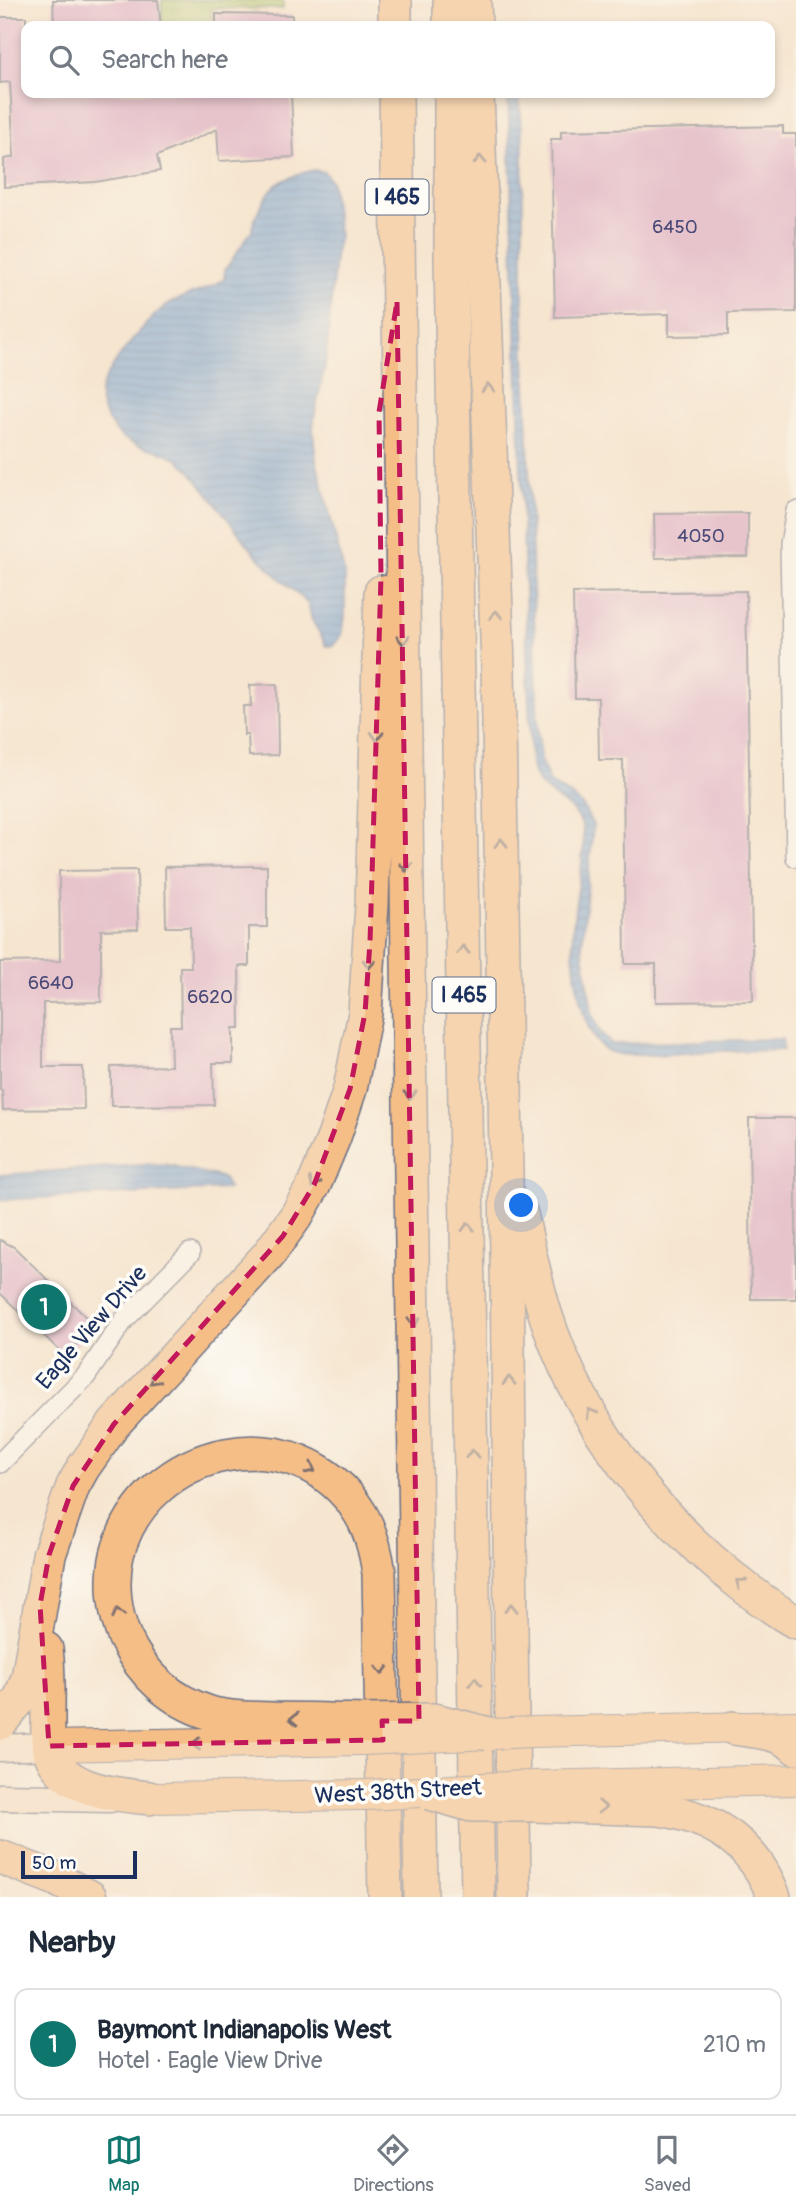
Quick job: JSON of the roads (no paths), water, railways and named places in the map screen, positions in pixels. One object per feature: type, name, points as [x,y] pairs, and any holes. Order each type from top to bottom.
[{"type":"highway","points":[[395,0],[396,21]]},
{"type":"highway","points":[[450,0],[450,21]]},
{"type":"highway","points":[[474,0],[475,21]]},
{"type":"highway","name":"I 465","points":[[396,98],[421,1897]]},
{"type":"highway","name":"I 465","points":[[451,98],[478,1897]]},
{"type":"highway","points":[[477,98],[498,666],[514,1897]]},
{"type":"highway","points":[[0,1723],[20,1699],[28,1678],[49,1555],[73,1486],[114,1424],[253,1275],[283,1236],[314,1185],[350,1089],[365,1013],[370,952],[381,577],[379,412],[397,302]]},
{"type":"highway","points":[[505,1081],[519,1206],[530,1259],[545,1314],[590,1413],[652,1501],[680,1532],[717,1566],[796,1622]]},
{"type":"highway","points":[[385,1897],[380,1586],[375,1548],[359,1511],[321,1474],[272,1454],[245,1452],[219,1455],[194,1464],[161,1485],[143,1503],[128,1525],[114,1576],[115,1602],[121,1628],[132,1652],[148,1674],[178,1699],[221,1716],[363,1730],[434,1720],[489,1734]]},
{"type":"highway","points":[[40,1605],[47,1656],[49,1746],[57,1765],[74,1780],[112,1793],[149,1798]]},
{"type":"highway","points":[[733,1728],[775,1735],[789,1741],[796,1748]]},
{"type":"highway","points":[[429,1793],[471,1805],[533,1795],[678,1812],[704,1820],[746,1851],[762,1871],[774,1897]]},
{"type":"highway","points":[[0,1857],[54,1878],[90,1897]]},
{"type":"main road","points":[[489,1734],[796,1726]]},
{"type":"main road","points":[[0,1748],[363,1730]]},
{"type":"main road","points":[[533,1795],[796,1780]]},
{"type":"main road","name":"West 38th Street","points":[[0,1797],[149,1798],[429,1793]]},
{"type":"street","points":[[796,511],[790,544],[796,857]]},
{"type":"street","name":"Eagle View Drive","points":[[0,1463],[86,1376],[124,1320],[190,1253]]},
{"type":"water","points":[[508,98],[519,98],[523,144],[523,295],[538,732],[541,760],[550,783],[583,806],[593,825],[582,945],[592,1013],[599,1030],[611,1044],[782,1039],[783,1050],[627,1055],[608,1051],[598,1043],[590,1030],[579,995],[573,941],[583,856],[583,832],[575,813],[542,786],[531,764]]},
{"type":"water","points":[[314,170],[324,172],[331,181],[339,235],[326,359],[313,432],[316,460],[345,575],[345,617],[342,635],[334,646],[326,646],[312,620],[307,603],[259,558],[183,464],[169,455],[135,444],[120,435],[106,416],[100,399],[109,372],[159,311],[174,301],[224,279],[225,270],[252,230],[257,213],[273,188],[289,178]]},
{"type":"water","points":[[165,1164],[220,1177],[225,1180],[228,1189],[0,1200],[0,1175]]},
{"type":"place","name":"Baymont Indianapolis West","points":[[44,1307]]}]
